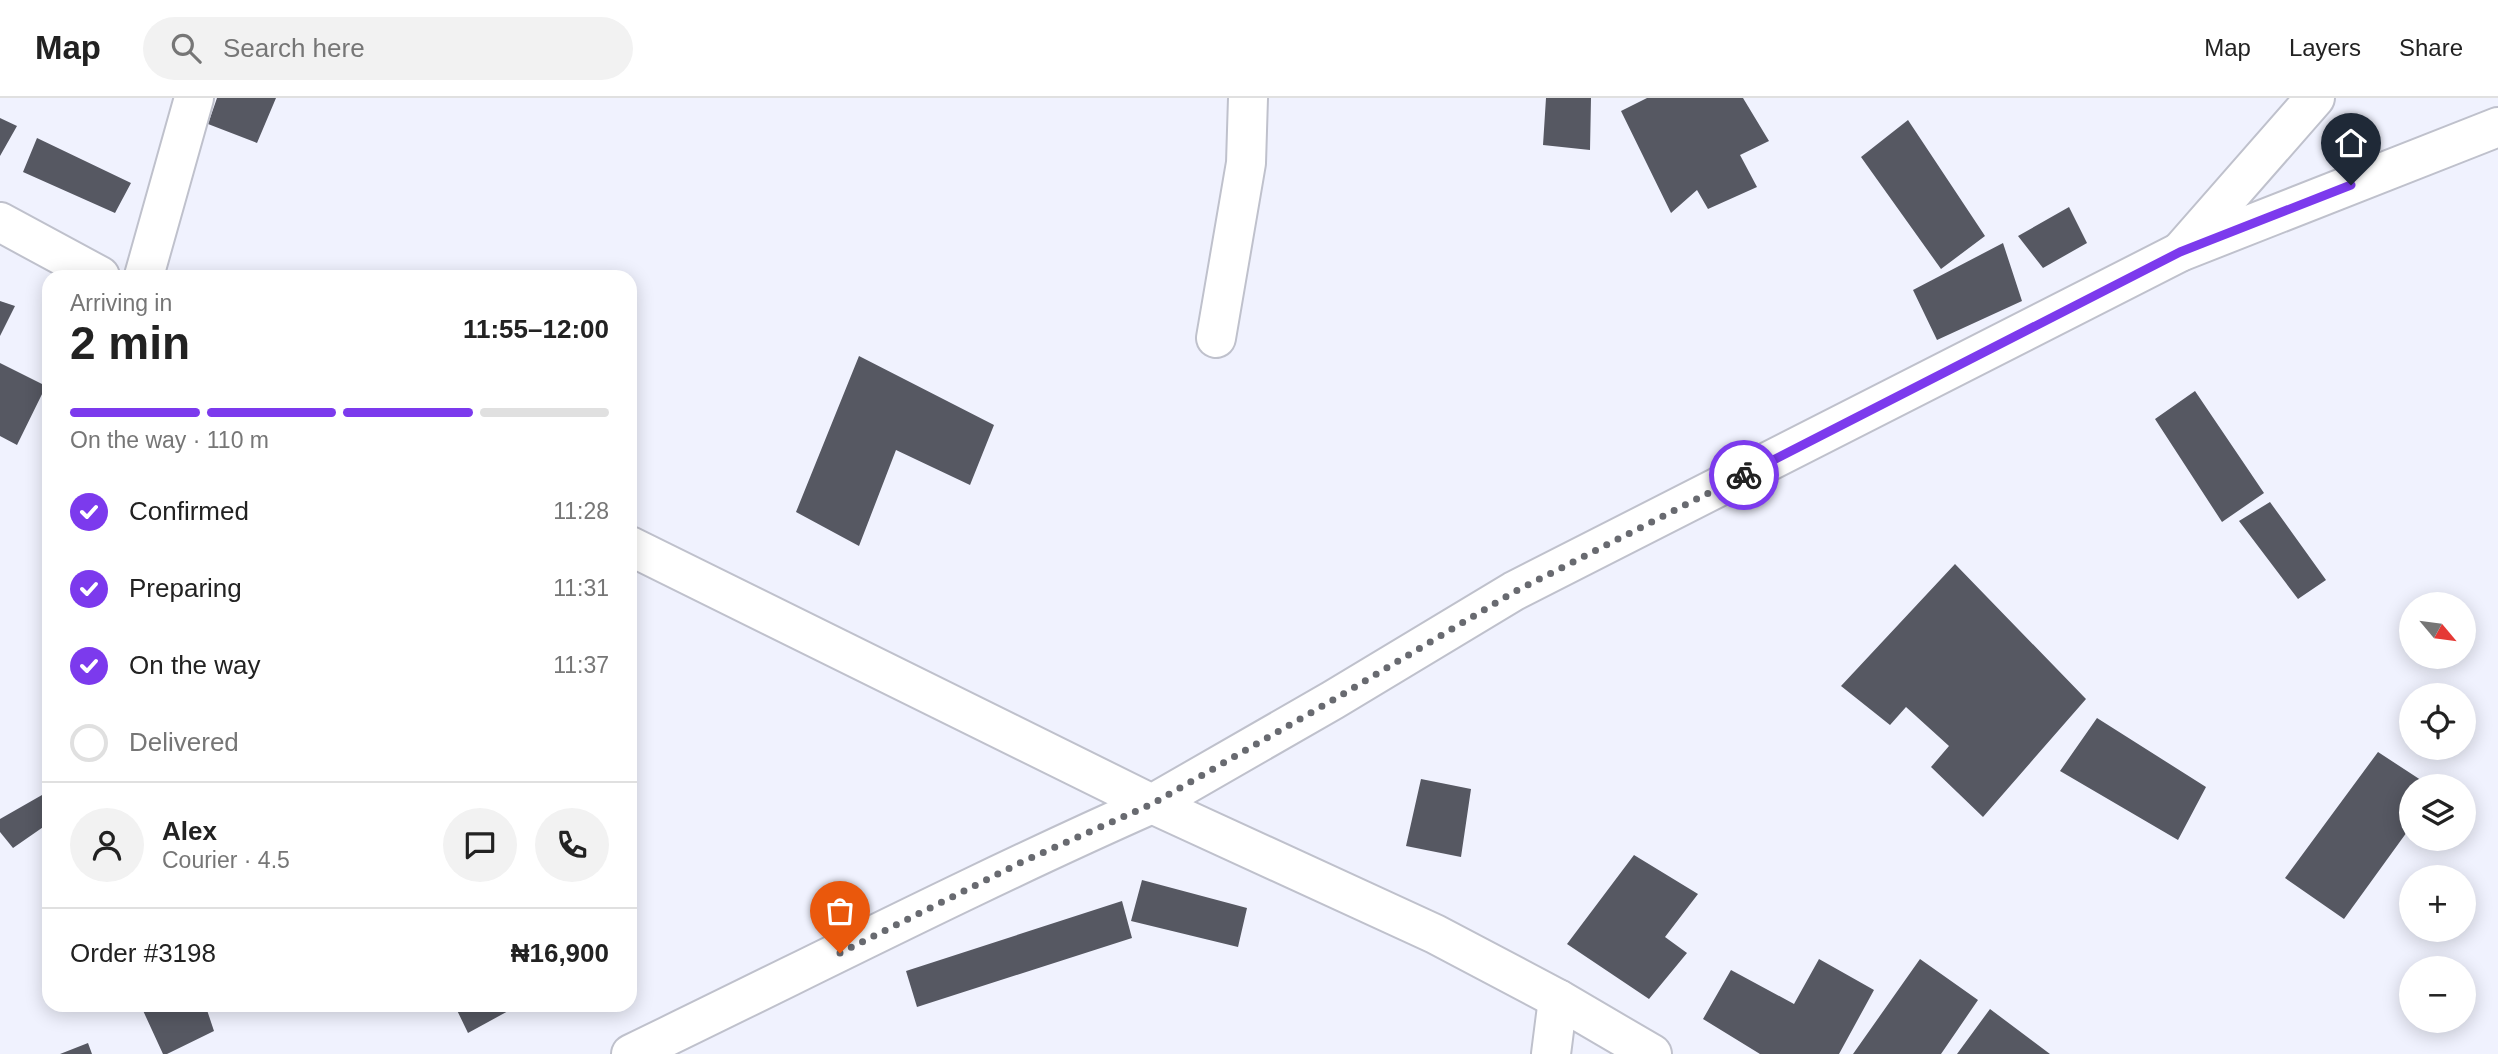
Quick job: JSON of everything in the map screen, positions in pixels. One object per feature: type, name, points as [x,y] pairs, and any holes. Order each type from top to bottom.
[{"type":"main road","points":[[146,270],[194,98]]},
{"type":"main road","points":[[1216,338],[1246,163],[1248,98]]},
{"type":"main road","points":[[2180,252],[2315,98]]},
{"type":"main road","points":[[631,1054],[1024,861],[1152,804],[1514,592],[2180,252],[2498,127]]},
{"type":"main road","points":[[0,222],[89,270]]},
{"type":"main road","points":[[637,549],[1152,804],[1435,934],[1558,999],[1652,1054]]},
{"type":"main road","points":[[1551,1054],[1558,999]]},
{"type":"building","points":[[217,98],[276,98],[257,143],[208,124]]},
{"type":"building","points":[[1546,98],[1591,98],[1590,150],[1543,145]]},
{"type":"building","points":[[1647,98],[1743,98],[1769,141],[1740,155],[1757,187],[1708,209],[1697,190],[1671,213],[1621,111]]},
{"type":"building","points":[[0,118],[17,126],[0,156]]},
{"type":"building","points":[[1908,120],[1985,236],[1941,269],[1861,157]]},
{"type":"building","points":[[37,138],[131,183],[115,213],[23,172]]},
{"type":"building","points":[[2069,207],[2087,243],[2043,268],[2018,236]]},
{"type":"building","points":[[2003,243],[2022,301],[1937,340],[1913,290]]},
{"type":"building","points":[[0,301],[15,306],[0,336]]},
{"type":"building","points":[[859,356],[994,425],[970,485],[896,450],[859,546],[796,512]]},
{"type":"building","points":[[0,363],[42,384],[42,394],[17,445],[0,436]]},
{"type":"building","points":[[2195,391],[2264,493],[2222,522],[2155,419]]},
{"type":"building","points":[[2270,502],[2326,580],[2298,599],[2239,521]]},
{"type":"building","points":[[1955,564],[2086,699],[1983,817],[1931,767],[1949,746],[1906,707],[1890,725],[1841,686]]},
{"type":"building","points":[[2097,718],[2206,787],[2178,840],[2060,771]]},
{"type":"building","points":[[2378,752],[2412,774],[2399,774],[2399,843],[2344,919],[2285,878]]},
{"type":"building","points":[[1421,779],[1471,789],[1461,857],[1406,846]]},
{"type":"building","points":[[42,795],[42,828],[13,848],[0,832],[0,819]]},
{"type":"building","points":[[1634,855],[1698,894],[1665,937],[1687,953],[1649,999],[1567,944]]},
{"type":"building","points":[[1142,880],[1247,908],[1238,947],[1131,921]]},
{"type":"building","points":[[1122,901],[1132,938],[917,1007],[906,971]]},
{"type":"building","points":[[1819,959],[1874,990],[1839,1054],[1760,1054],[1703,1019],[1731,970],[1794,1004]]},
{"type":"building","points":[[1920,959],[1978,1000],[1941,1054],[1853,1054]]},
{"type":"building","points":[[1990,1009],[2050,1054],[1957,1054]]},
{"type":"building","points":[[144,1012],[208,1012],[214,1031],[163,1054]]},
{"type":"building","points":[[458,1012],[506,1012],[468,1033]]},
{"type":"building","points":[[88,1043],[92,1054],[60,1054]]},
{"type":"way so far","points":[[840,953],[1024,861],[1152,804],[1514,592],[1744,475]]},
{"type":"route","points":[[1744,475],[2180,252],[2351,185]]}]
